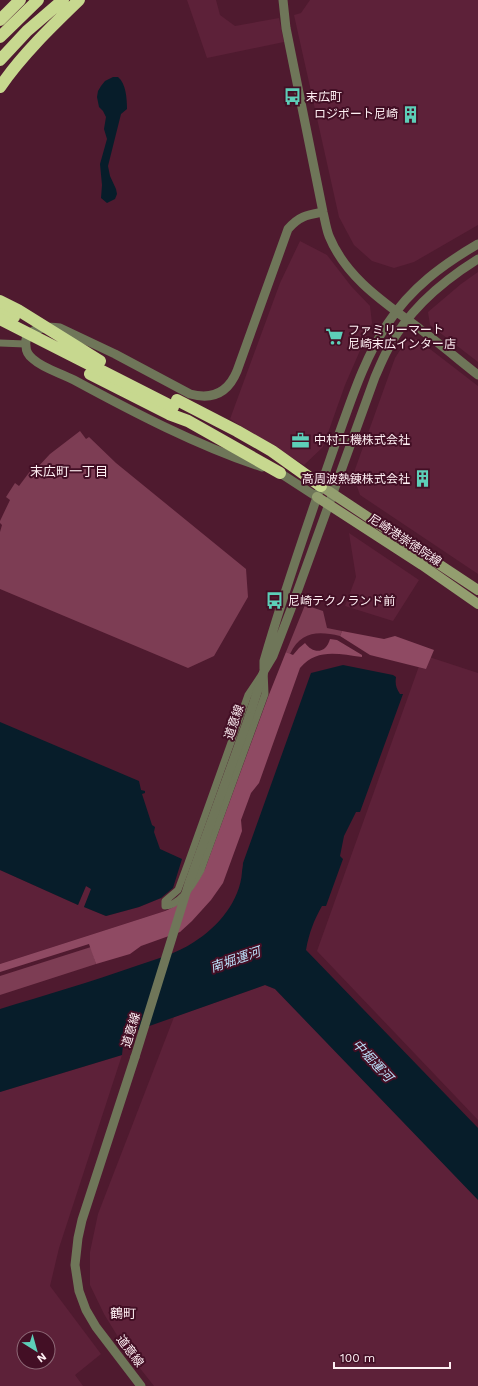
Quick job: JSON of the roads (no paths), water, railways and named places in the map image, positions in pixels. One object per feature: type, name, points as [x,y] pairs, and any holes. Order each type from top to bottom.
[{"type":"highway","points":[[0,20],[20,0]]},
{"type":"highway","points":[[0,37],[38,0]]},
{"type":"highway","points":[[0,60],[27,32],[63,0]]},
{"type":"highway","points":[[0,87],[22,58],[39,39],[79,0]]},
{"type":"highway","points":[[0,301],[18,310],[173,407],[188,420],[280,473]]},
{"type":"highway","points":[[0,310],[100,361]]},
{"type":"highway","points":[[0,319],[173,407]]},
{"type":"highway","points":[[0,328],[173,407],[237,431],[272,451],[319,492]]},
{"type":"main road","name":"尼崎港崇徳院線","points":[[319,492],[332,493],[478,590]]},
{"type":"main road","name":"尼崎港崇徳院線","points":[[319,492],[328,504],[422,565],[478,604]]},
{"type":"street","points":[[283,0],[286,28],[323,212],[331,240],[336,250],[350,272],[358,280],[396,312],[478,375]]},
{"type":"street","points":[[319,492],[280,473],[234,458],[129,410],[34,360],[26,350],[25,344],[27,337],[34,330],[51,326],[60,328],[115,354],[190,394],[200,396],[217,394],[233,382],[288,229],[301,217],[323,212]]},
{"type":"street","name":"道意線","points":[[264,671],[264,661],[280,603],[369,355],[379,337],[407,298],[431,275],[454,258],[478,244]]},
{"type":"street","name":"道意線","points":[[141,1386],[89,1317],[79,1291],[75,1265],[82,1220],[189,883],[249,717],[264,671],[273,656],[291,609],[375,377],[388,348],[407,319],[438,287],[478,259]]},
{"type":"street","points":[[0,343],[25,344]]},
{"type":"street","points":[[264,671],[265,694],[201,870],[192,887],[172,905],[165,906],[165,901],[178,890],[248,695],[264,671]]},
{"type":"water","points":[[113,77],[118,77],[123,83],[127,109],[121,114],[108,166],[117,194],[115,199],[107,203],[101,198],[102,185],[100,164],[107,139],[104,129],[106,117],[99,107],[97,97],[98,91],[105,81]]},
{"type":"water","points":[[343,665],[393,675],[396,677],[396,684],[400,694],[403,694],[360,812],[356,812],[344,836],[340,856],[343,859],[326,906],[322,906],[314,922],[306,950],[478,1128],[478,1200],[275,989],[265,985],[124,1035],[122,1055],[0,1092],[0,1009],[102,978],[173,953],[203,936],[219,921],[232,903],[237,893],[243,863],[311,673]]},
{"type":"water","points":[[0,722],[139,781],[141,790],[145,791],[145,793],[142,794],[152,825],[155,827],[154,832],[160,849],[182,859],[173,888],[161,898],[139,907],[106,916],[84,907],[91,889],[86,886],[78,905],[0,870]]},
{"type":"place","name":"末広町","points":[[293,97]]},
{"type":"place","name":"ロジポート尼崎","points":[[411,114]]},
{"type":"place","name":"ファミリーマート 尼崎末広インター店","points":[[335,337]]},
{"type":"place","name":"中村工機株式会社","points":[[301,440]]},
{"type":"place","name":"高周波熱錬株式会社","points":[[423,479]]},
{"type":"place","name":"尼崎テクノランド前","points":[[275,601]]},
{"type":"district","name":"末広町一丁目","points":[[69,471]]},
{"type":"district","name":"鶴町","points":[[123,1313]]},
{"type":"water label","name":"南堀運河","points":[[235,959]]},
{"type":"water label","name":"中堀運河","points":[[373,1060]]}]
